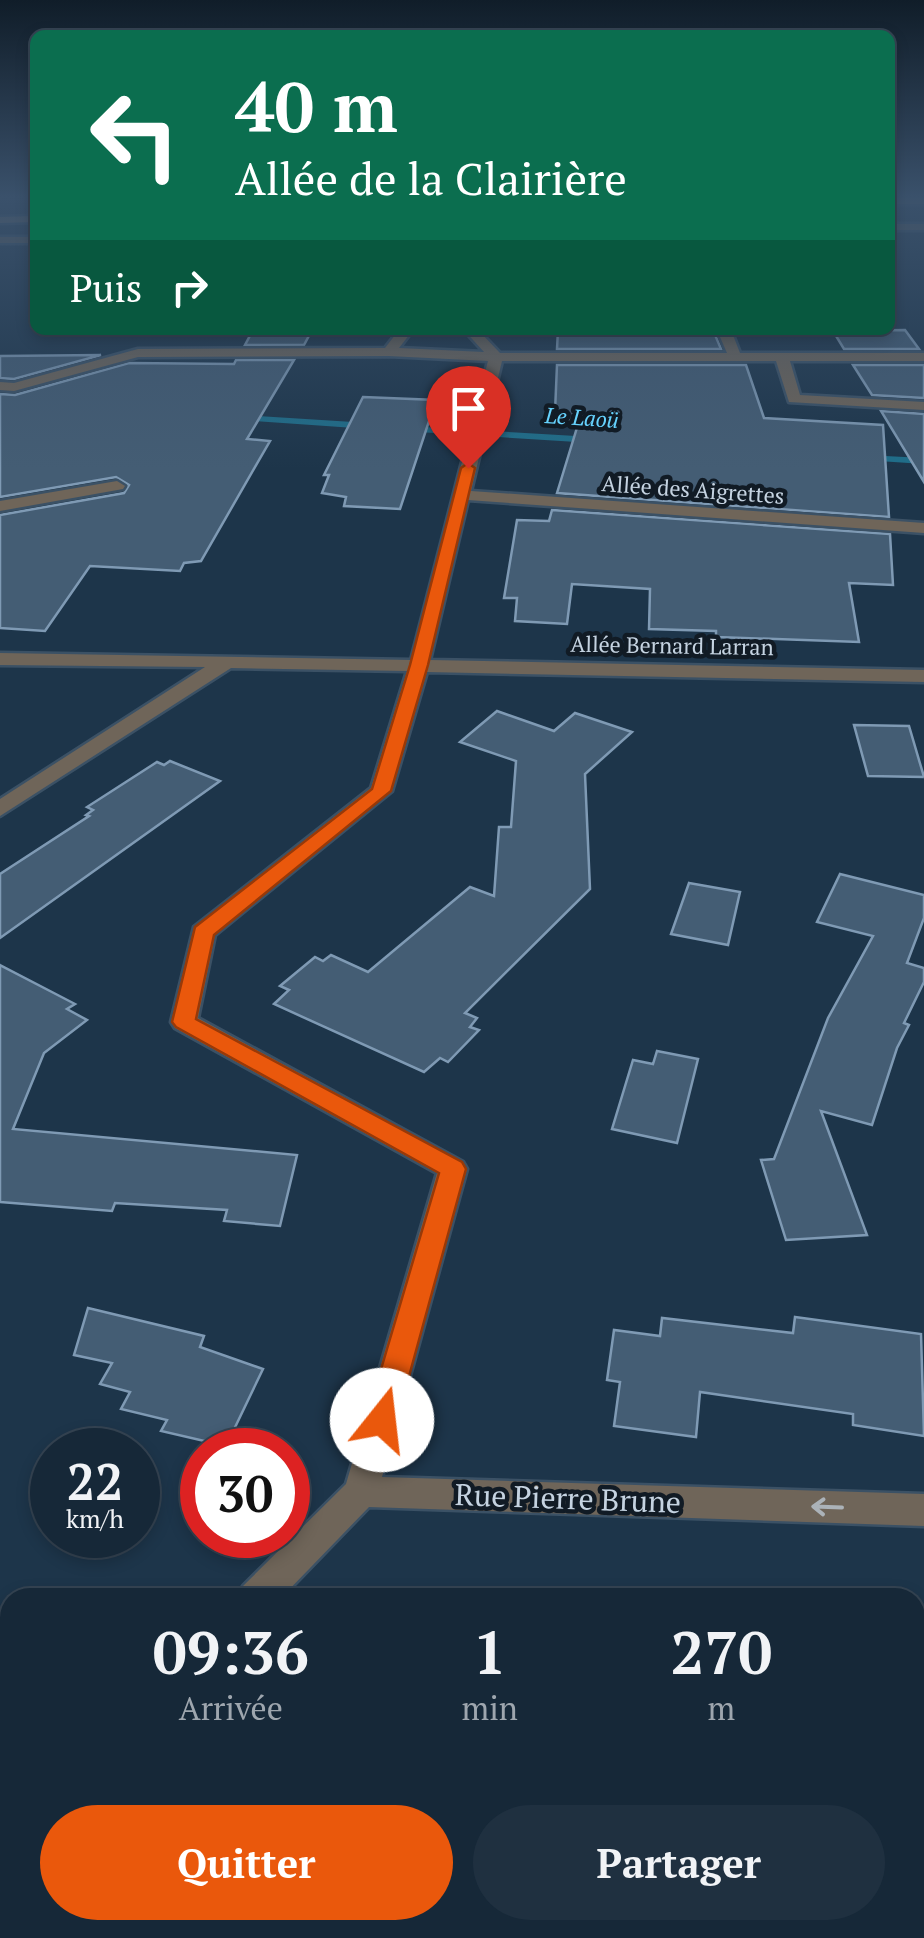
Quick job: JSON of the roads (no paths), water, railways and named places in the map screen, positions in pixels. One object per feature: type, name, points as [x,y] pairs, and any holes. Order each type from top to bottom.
[{"type":"street","points":[[389,352],[402,335]]},
{"type":"street","points":[[475,335],[496,358]]},
{"type":"street","points":[[726,335],[735,356]]},
{"type":"street","points":[[0,386],[14,386],[138,353],[389,352],[496,358],[924,357]]},
{"type":"street","points":[[782,357],[794,399],[924,406]]},
{"type":"street","points":[[266,1588],[361,1492],[453,1169],[184,1022],[203,932],[381,791],[419,665],[496,358]]},
{"type":"street","points":[[0,506],[117,486]]},
{"type":"street","name":"Allée des Aigrettes","points":[[459,495],[924,528]]},
{"type":"street","name":"Allée Bernard Larran","points":[[0,659],[924,676]]},
{"type":"street","points":[[0,809],[227,662]]},
{"type":"street","name":"Rue Pierre Brune","points":[[361,1492],[924,1510]]},
{"type":"waterway","name":"Le Laoü","points":[[242,418],[369,426]]},
{"type":"waterway","name":"Le Laoü","points":[[406,429],[593,440]]},
{"type":"waterway","name":"Le Laoü","points":[[866,458],[924,461]]}]
